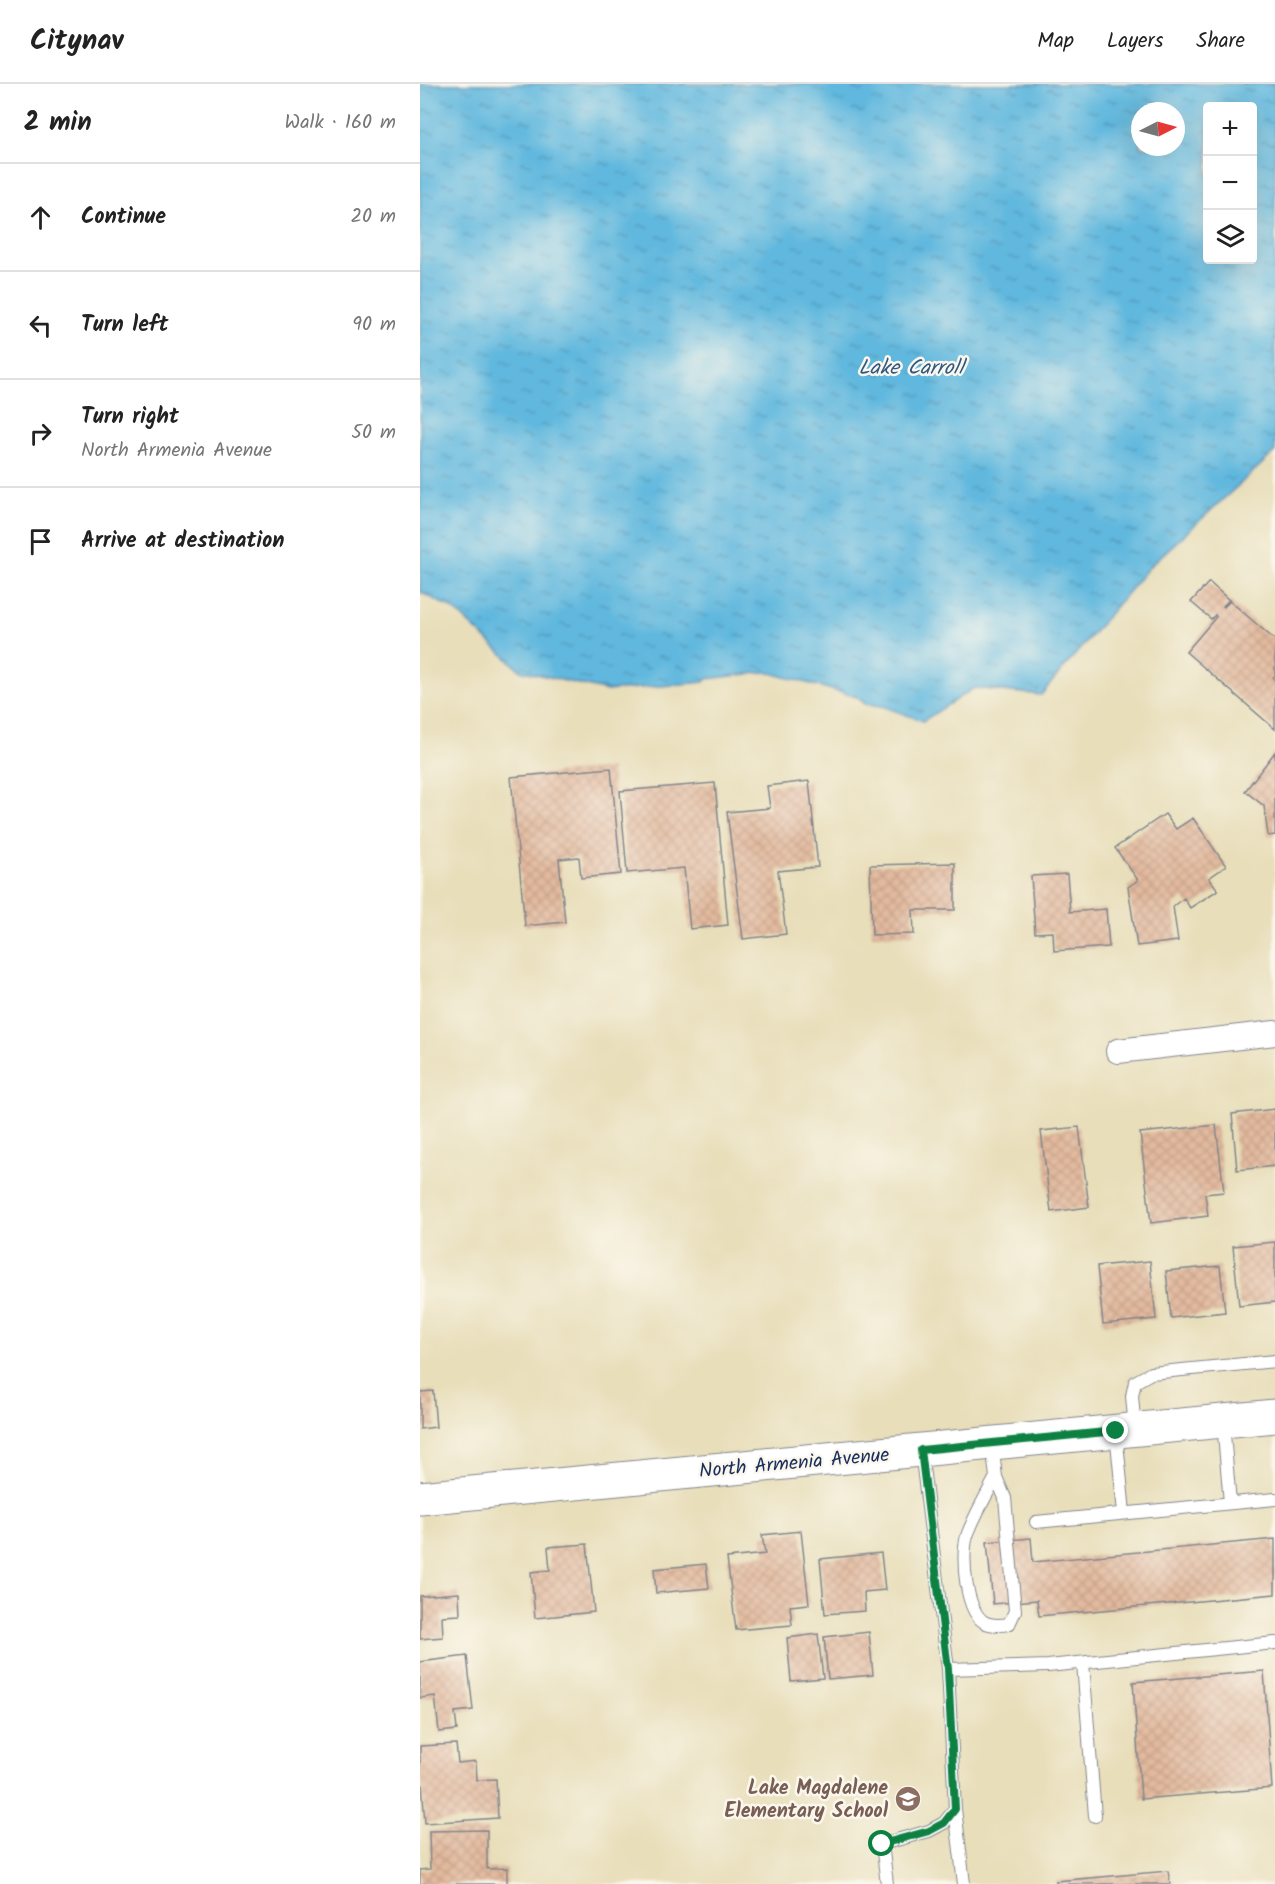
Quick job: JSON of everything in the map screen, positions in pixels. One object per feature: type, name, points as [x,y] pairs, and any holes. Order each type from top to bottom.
[{"type":"main road","name":"North Armenia Avenue","points":[[420,1498],[1275,1416]]},
{"type":"street","points":[[1118,1051],[1275,1033]]},
{"type":"lane","points":[[1124,1513],[1125,1430],[1135,1382],[1151,1373],[1275,1361]]},
{"type":"lane","points":[[1223,1421],[1230,1503]]},
{"type":"lane","points":[[992,1443],[996,1477],[1005,1498],[1015,1611],[1009,1624],[998,1625],[984,1623],[978,1616],[971,1602],[964,1574],[967,1537],[996,1477]]},
{"type":"lane","points":[[921,1450],[948,1669],[955,1809],[964,1884]]},
{"type":"lane","points":[[1036,1522],[1275,1499]]},
{"type":"lane","points":[[948,1669],[1048,1666],[1275,1643]]},
{"type":"lane","points":[[1083,1662],[1095,1816]]},
{"type":"lane","points":[[887,1884],[882,1844],[929,1831],[944,1823],[955,1809]]},
{"type":"water","name":"Lake Carroll","points":[[420,84],[1275,84],[1275,452],[1150,566],[1041,695],[974,688],[923,721],[882,706],[865,704],[857,697],[767,672],[706,679],[704,682],[607,691],[520,670],[453,609],[420,592]]},
{"type":"building","points":[[1209,582],[1229,600],[1224,607],[1230,601],[1275,640],[1275,675],[1273,678],[1275,680],[1275,729],[1186,652],[1216,617],[1215,615],[1211,619],[1191,602]]},
{"type":"building","points":[[1275,752],[1275,835],[1268,836],[1264,806],[1245,791]]},
{"type":"building","points":[[611,768],[621,874],[581,878],[579,857],[559,859],[565,922],[525,926],[511,777]]},
{"type":"building","points":[[809,781],[818,867],[778,871],[786,934],[743,939],[727,812],[770,808],[767,786]]},
{"type":"building","points":[[715,783],[728,925],[690,929],[684,868],[627,873],[620,791]]},
{"type":"building","points":[[1165,814],[1176,829],[1193,818],[1226,866],[1209,878],[1218,890],[1190,908],[1184,898],[1173,906],[1178,941],[1137,946],[1128,887],[1138,880],[1115,848]]},
{"type":"building","points":[[955,863],[955,910],[913,910],[914,934],[872,935],[870,865]]},
{"type":"building","points":[[1067,874],[1070,912],[1106,909],[1109,947],[1054,951],[1053,932],[1035,933],[1031,876]]},
{"type":"building","points":[[1275,1109],[1275,1166],[1237,1170],[1232,1114]]},
{"type":"building","points":[[1216,1125],[1224,1192],[1205,1194],[1208,1216],[1151,1223],[1140,1133]]},
{"type":"building","points":[[1079,1127],[1089,1207],[1051,1212],[1041,1131]]},
{"type":"building","points":[[1275,1242],[1275,1302],[1239,1306],[1233,1246]]},
{"type":"building","points":[[1150,1261],[1156,1319],[1103,1324],[1097,1266]]},
{"type":"building","points":[[1220,1266],[1225,1312],[1171,1318],[1166,1271]]},
{"type":"building","points":[[433,1391],[436,1427],[420,1429],[420,1392]]},
{"type":"building","points":[[801,1531],[809,1604],[790,1606],[792,1625],[736,1630],[727,1558],[765,1554],[762,1535]]},
{"type":"building","points":[[1031,1538],[1033,1562],[1275,1539],[1275,1594],[1039,1616],[1037,1600],[993,1604],[987,1542]]},
{"type":"building","points":[[587,1544],[594,1612],[535,1618],[531,1572],[550,1570],[548,1547]]},
{"type":"building","points":[[881,1553],[885,1590],[864,1592],[865,1611],[825,1614],[820,1559]]},
{"type":"building","points":[[706,1564],[709,1588],[656,1593],[654,1569]]},
{"type":"building","points":[[459,1593],[460,1615],[442,1616],[443,1637],[420,1639],[420,1596]]},
{"type":"building","points":[[869,1632],[873,1675],[828,1679],[824,1637]]},
{"type":"building","points":[[818,1634],[823,1678],[791,1681],[787,1638]]},
{"type":"building","points":[[467,1656],[473,1710],[455,1712],[457,1730],[439,1732],[435,1696],[420,1698],[420,1662]]},
{"type":"building","points":[[1264,1671],[1272,1788],[1141,1799],[1133,1682]]},
{"type":"building","points":[[456,1744],[458,1763],[476,1761],[477,1780],[496,1779],[498,1818],[425,1823],[422,1784],[420,1784],[420,1746]]},
{"type":"building","points":[[487,1830],[487,1869],[507,1868],[507,1884],[420,1884],[420,1870],[430,1869],[429,1831]]},
{"type":"building","points":[[1168,1871],[1170,1884],[1056,1884],[1056,1881]]},
{"type":"place","name":"Lake Magdalene Elementary School","points":[[908,1799]]},
{"type":"route","points":[[882,1844],[929,1831],[944,1823],[955,1809],[948,1669],[921,1450],[1116,1431]]}]
